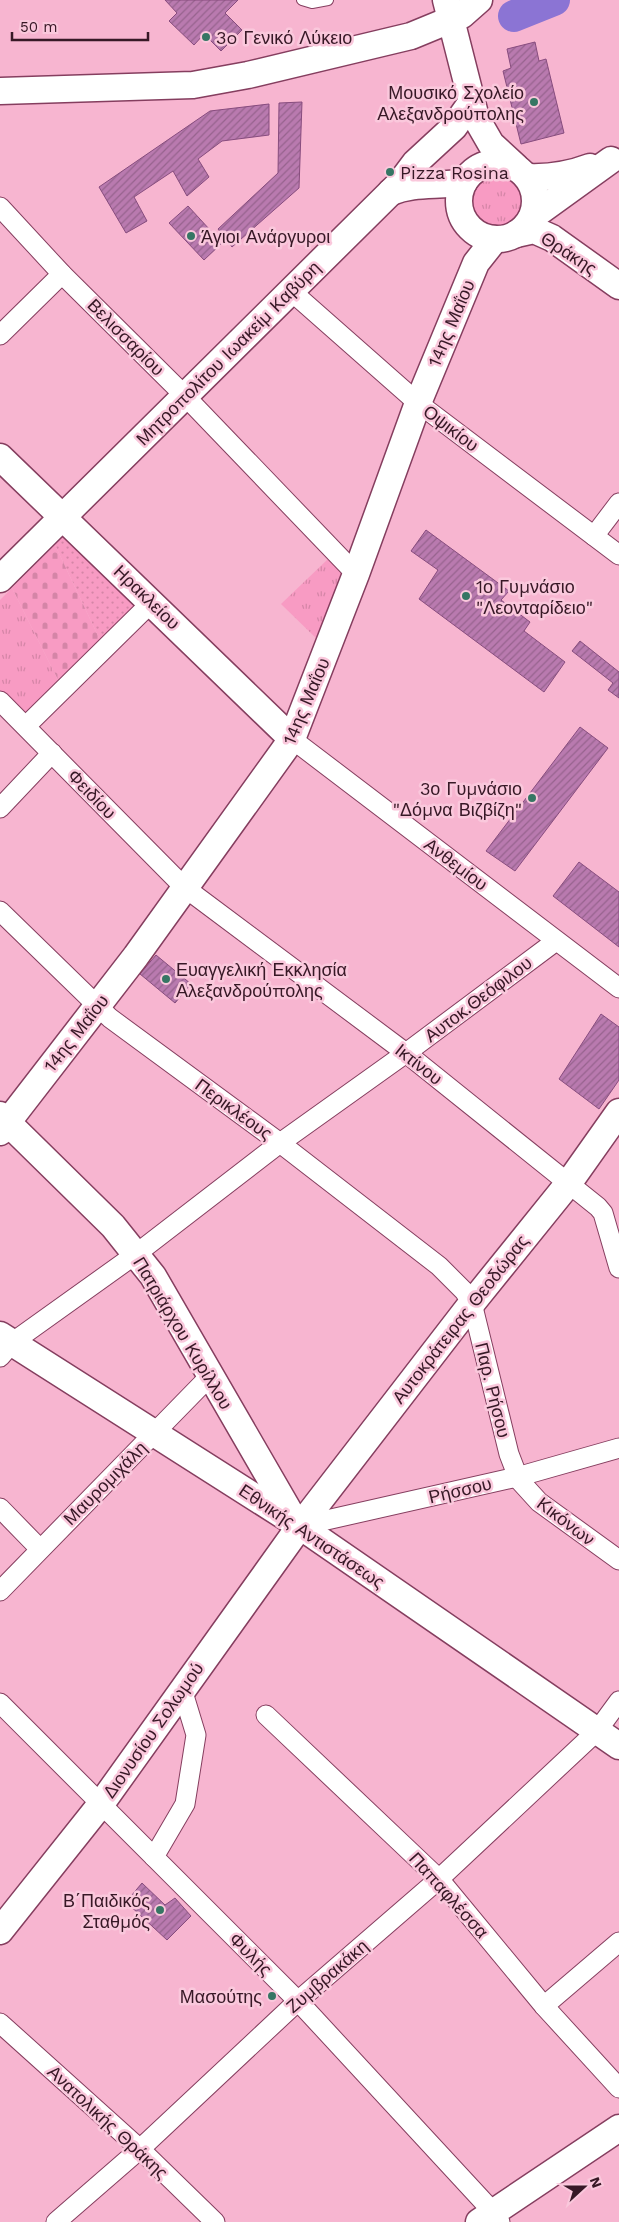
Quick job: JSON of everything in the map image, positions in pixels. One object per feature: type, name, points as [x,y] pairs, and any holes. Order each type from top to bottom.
[{"type":"street","points":[[0,91],[193,85],[411,36],[448,10],[467,11],[479,0]]},
{"type":"street","points":[[448,10],[476,118],[491,144],[522,172],[535,196],[514,230],[482,236],[471,229],[463,219],[459,207],[459,194],[475,166],[476,141],[471,103]]},
{"type":"street","points":[[411,36],[438,42],[460,60]]},
{"type":"street","name":"Μητροπολίτου Ιωακείμ Καβύρη","points":[[1,575],[391,192],[415,163],[454,127],[471,103]]},
{"type":"street","points":[[391,192],[416,185],[446,185],[468,176],[482,165],[493,162],[505,163],[522,172],[546,178],[566,175],[615,158]]},
{"type":"street","name":"14ης Μαΐου","points":[[2,1123],[97,1006],[147,940],[292,739],[356,574],[418,403],[476,263],[514,230],[615,158]]},
{"type":"street","name":"Βελισσαρίου","points":[[0,207],[62,274],[185,396],[356,574]]},
{"type":"street","name":"Θράκης","points":[[514,230],[534,230],[552,238],[619,286]]},
{"type":"street","points":[[0,335],[62,274]]},
{"type":"street","name":"Οψικίου","points":[[291,291],[418,403],[619,555]]},
{"type":"street","name":"Ηρακλείου","points":[[0,457],[292,739]]},
{"type":"street","points":[[594,536],[619,503]]},
{"type":"street","points":[[26,726],[152,602]]},
{"type":"street","name":"Φειδίου","points":[[0,701],[184,887]]},
{"type":"street","name":"Ανθεμίου","points":[[292,739],[619,988]]},
{"type":"street","points":[[0,808],[52,753]]},
{"type":"street","name":"Ικτίνου","points":[[184,887],[406,1053],[603,1213],[619,1268]]},
{"type":"street","name":"Περικλέους","points":[[0,911],[97,1006],[116,1022],[280,1143],[439,1266],[464,1291],[472,1303]]},
{"type":"street","name":"Αυτοκ.Θεόφιλου","points":[[4,1344],[136,1254],[280,1143],[406,1053],[556,940]]},
{"type":"street","name":"Αυτοκράτειρας Θεοδώρας","points":[[300,1526],[472,1303],[568,1184],[619,1112]]},
{"type":"street","name":"Πατριάρχου Κυρίλλου","points":[[2,1123],[113,1226],[153,1276],[285,1506],[300,1526]]},
{"type":"street","name":"Παρ. Ρήσου","points":[[472,1303],[507,1445],[517,1477]]},
{"type":"street","name":"Εθνικής Αντιστάσεως","points":[[4,1344],[155,1433],[300,1526],[619,1746]]},
{"type":"street","name":"Μαυρομιχάλη","points":[[0,1591],[210,1376]]},
{"type":"street","name":"Ρήσσου","points":[[300,1526],[517,1477],[619,1448]]},
{"type":"street","name":"Κικόνων","points":[[517,1477],[539,1502],[619,1560]]},
{"type":"street","points":[[0,1508],[40,1549]]},
{"type":"street","name":"Διονυσίου Σολωμού","points":[[0,1931],[101,1804],[300,1526]]},
{"type":"street","points":[[154,1857],[185,1804],[196,1735],[182,1689]]},
{"type":"street","name":"Ζυμβρακάκη","points":[[56,2222],[140,2150],[298,2001],[439,1879],[597,1731],[619,1701]]},
{"type":"street","name":"Φυλής","points":[[0,1703],[298,2001],[491,2219]]},
{"type":"street","name":"Παπαφλέσσα","points":[[266,1715],[439,1879],[544,2006],[619,2088]]},
{"type":"street","points":[[544,2006],[619,1942]]},
{"type":"street","name":"Ανατολικής Θράκης","points":[[0,2023],[140,2150],[215,2222]]},
{"type":"street","points":[[491,2219],[619,2128]]},
{"type":"lane","points":[[302,0],[312,3],[328,0]]},
{"type":"green space","points":[[495,171],[509,173],[520,179],[530,195],[532,202],[519,229],[499,233],[484,232],[470,216],[467,200],[470,192],[480,179]]},
{"type":"green space","points":[[67,531],[142,601],[100,640],[55,545]]},
{"type":"green space","points":[[55,545],[100,640],[58,680],[12,588]]},
{"type":"green space","points":[[328,559],[349,578],[321,643],[281,604]]},
{"type":"green space","points":[[12,588],[58,680],[24,714],[0,691],[0,600]]},
{"type":"building","points":[[165,0],[238,0],[225,13],[242,30],[221,51],[204,34],[194,45],[169,21],[177,13]]},
{"type":"building","name":"Μουσικό Σχολείο Αλεξανδρούπολης","points":[[535,42],[539,61],[546,59],[564,133],[521,144],[503,71],[511,68],[507,49]]},
{"type":"building","points":[[302,102],[299,188],[232,247],[218,229],[278,173],[279,103]]},
{"type":"building","points":[[269,104],[269,135],[222,141],[198,159],[209,177],[187,196],[173,171],[134,197],[147,221],[126,233],[99,187],[210,111]]},
{"type":"building","points":[[188,206],[222,243],[204,260],[169,223]]},
{"type":"building","points":[[426,530],[509,591],[501,600],[530,622],[524,631],[565,662],[544,692],[419,599],[438,570],[411,551]]},
{"type":"building","points":[[580,641],[619,672],[619,698],[608,690],[613,683],[572,651]]},
{"type":"building","points":[[580,727],[608,748],[515,871],[486,851]]},
{"type":"building","points":[[579,862],[619,892],[619,947],[553,896]]},
{"type":"building","name":"Ευαγγελική Εκκλησία Αλεξανδρούπολης","points":[[156,955],[191,984],[175,1003],[140,974]]},
{"type":"building","points":[[601,1014],[619,1027],[619,1080],[599,1109],[559,1079]]},
{"type":"building","name":"Β΄Παιδικός Σταθμός","points":[[142,1883],[165,1905],[175,1898],[191,1916],[167,1940],[126,1902]]},
{"type":"waterway","points":[[514,16],[554,0]]},
{"type":"place","name":"3o Γενικό Λύκειο","points":[[206,37]]},
{"type":"place","name":"Μουσικό Σχολείο Αλεξανδρούπολης","points":[[534,102]]},
{"type":"place","name":"Pizza Rosina","points":[[390,172]]},
{"type":"place","name":"Άγιοι Ανάργυροι","points":[[191,236]]},
{"type":"place","name":"1ο Γυμνάσιο \"Λεονταρίδειο\"","points":[[466,596]]},
{"type":"place","name":"3ο Γυμνάσιο \"Δόμνα Βιζβίζη\"","points":[[532,798]]},
{"type":"place","name":"Ευαγγελική Εκκλησία Αλεξανδρούπολης","points":[[166,979]]},
{"type":"place","name":"Β΄Παιδικός Σταθμός","points":[[160,1910]]},
{"type":"place","name":"Μασούτης","points":[[272,1996]]}]
